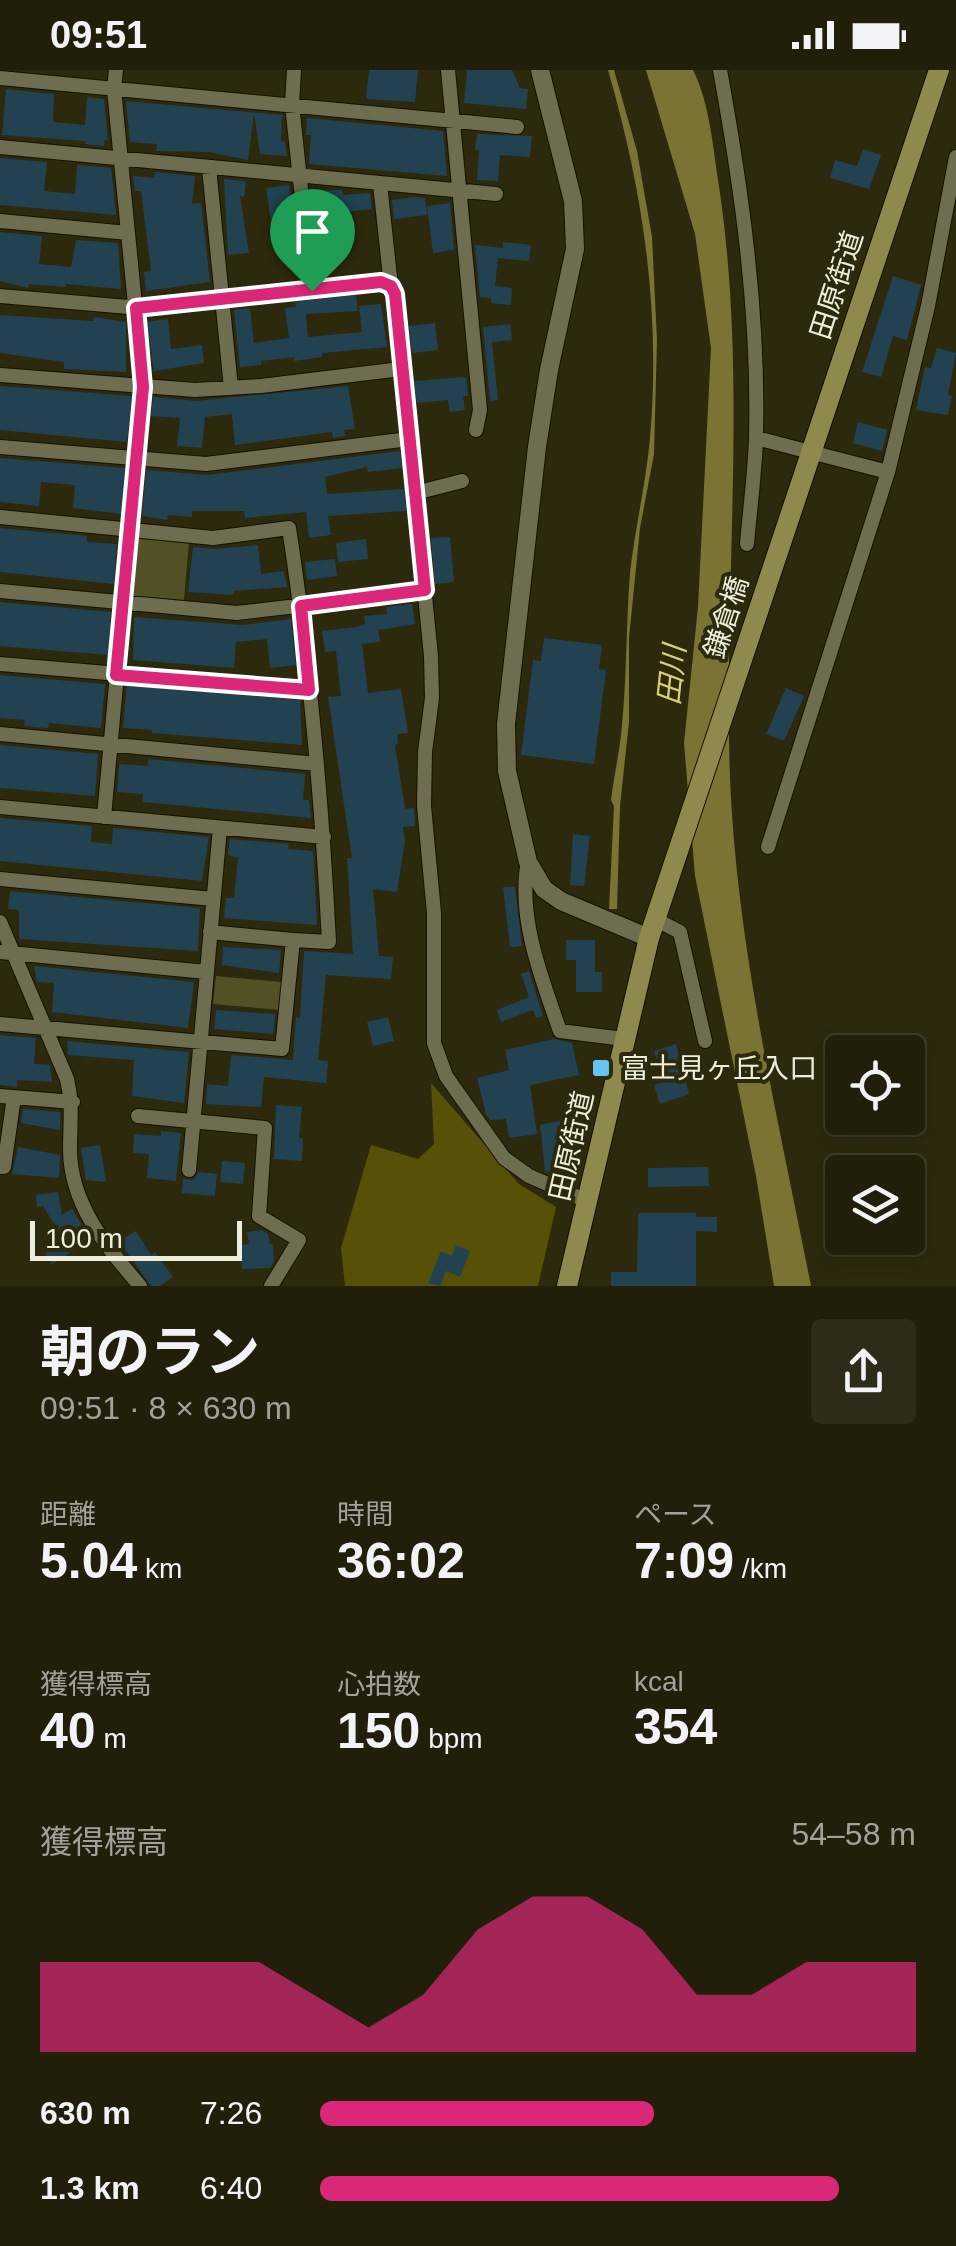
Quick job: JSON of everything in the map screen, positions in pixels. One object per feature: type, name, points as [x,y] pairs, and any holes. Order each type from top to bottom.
[{"type":"main road","name":"田原街道","points":[[788,519],[939,70]]},
{"type":"main road","name":"鎌倉橋","points":[[655,920],[788,519]]},
{"type":"main road","name":"田原街道","points":[[567,1286],[655,920]]},
{"type":"street","points":[[104,817],[143,387],[114,88],[116,70]]},
{"type":"street","points":[[294,70],[292,106],[312,291]]},
{"type":"street","points":[[448,70],[480,410],[476,430]]},
{"type":"street","points":[[540,70],[576,219],[573,267],[549,370],[537,447],[506,724],[506,772],[528,862],[544,888],[561,900],[655,920],[680,932],[705,1041]]},
{"type":"street","points":[[720,70],[739,175],[755,357],[756,438],[747,544]]},
{"type":"street","points":[[0,78],[517,127]]},
{"type":"street","points":[[0,147],[496,194]]},
{"type":"street","points":[[768,848],[888,472],[928,306],[956,157]]},
{"type":"street","points":[[210,168],[231,388]]},
{"type":"street","points":[[380,184],[425,590],[432,698],[424,806],[434,913],[434,1043],[446,1076],[504,1158],[529,1176],[587,1201]]},
{"type":"street","points":[[0,221],[128,233]]},
{"type":"street","points":[[0,296],[136,308],[381,282],[391,286]]},
{"type":"street","points":[[0,375],[143,387],[231,388],[401,369]]},
{"type":"street","points":[[756,438],[888,472]]},
{"type":"street","points":[[0,447],[206,464],[409,439]]},
{"type":"street","points":[[414,493],[462,482]]},
{"type":"street","points":[[0,517],[213,538],[288,528],[301,606],[317,764],[329,942],[210,932]]},
{"type":"street","points":[[0,591],[237,613],[425,590]]},
{"type":"street","points":[[0,664],[309,690]]},
{"type":"street","points":[[0,734],[317,764]]},
{"type":"street","points":[[0,808],[324,837]]},
{"type":"street","points":[[189,1170],[220,828]]},
{"type":"street","points":[[528,862],[525,876],[533,952],[560,1031],[624,1039]]},
{"type":"street","points":[[0,880],[213,899]]},
{"type":"street","points":[[0,922],[6,953],[46,1028],[73,1102],[70,1152],[77,1198],[111,1252],[140,1286]]},
{"type":"street","points":[[0,1024],[282,1050],[293,940]]},
{"type":"street","points":[[6,953],[206,972]]},
{"type":"street","points":[[0,1166],[4,1167],[7,1097],[73,1102]]},
{"type":"street","points":[[138,1116],[265,1128],[259,1216],[299,1240],[272,1286]]},
{"type":"shaded area","points":[[608,70],[614,70],[637,151],[652,237],[657,340],[654,454],[640,528],[629,638],[629,722],[620,806],[617,909],[609,909],[614,806],[611,800],[624,706],[630,573],[650,438],[653,344],[640,206]]},
{"type":"shaded area","points":[[646,70],[693,70],[707,109],[718,180],[727,254],[734,404],[729,703],[734,842],[750,970],[811,1286],[774,1286],[756,1176],[695,876],[684,743],[698,607],[711,348],[695,234]]},
{"type":"shaded area","points":[[138,537],[189,541],[184,600],[133,596]]},
{"type":"shaded area","points":[[216,976],[282,982],[280,1010],[213,1004]]},
{"type":"shaded area","points":[[431,1083],[519,1184],[556,1207],[538,1286],[345,1286],[341,1248],[371,1145],[418,1159],[434,1144]]},
{"type":"building","points":[[369,70],[418,70],[415,102],[366,99]]},
{"type":"building","points":[[467,70],[512,70],[520,88],[528,89],[526,109],[464,103]]},
{"type":"building","points":[[6,89],[54,94],[53,122],[85,125],[87,97],[104,99],[108,140],[104,146],[2,135]]},
{"type":"building","points":[[126,101],[282,115],[281,141],[285,142],[287,156],[260,154],[254,113],[248,160],[209,152],[156,151],[157,144],[130,142]]},
{"type":"building","points":[[307,118],[443,131],[447,176],[309,164],[311,135],[306,135]]},
{"type":"building","points":[[477,134],[532,136],[530,157],[500,155],[498,181],[477,180]]},
{"type":"building","points":[[863,149],[881,155],[869,189],[830,178],[835,160],[857,166]]},
{"type":"building","points":[[0,158],[47,162],[44,191],[75,194],[77,165],[111,168],[116,215],[0,205]]},
{"type":"building","points":[[155,172],[195,176],[192,204],[201,203],[210,282],[146,291],[144,272],[151,271],[141,191],[135,191],[133,176],[154,178]]},
{"type":"building","points":[[224,179],[246,181],[244,197],[240,196],[249,253],[228,255]]},
{"type":"building","points":[[289,185],[294,224],[272,228],[266,188]]},
{"type":"building","points":[[318,190],[342,190],[343,195],[370,193],[372,209],[344,212],[347,231],[326,234]]},
{"type":"building","points":[[425,198],[427,215],[394,219],[392,200]]},
{"type":"building","points":[[450,203],[454,250],[433,253],[427,206]]},
{"type":"building","points":[[0,232],[42,236],[39,264],[71,267],[76,240],[118,243],[121,289],[66,284],[29,284],[28,288],[0,281]]},
{"type":"building","points":[[503,242],[531,245],[529,261],[498,258],[495,286],[512,288],[511,305],[491,303],[491,298],[480,297],[475,245],[503,248]]},
{"type":"building","points":[[893,276],[921,285],[907,340],[893,336],[881,377],[862,372]]},
{"type":"building","points":[[825,285],[844,292],[833,321],[814,314]]},
{"type":"building","points":[[356,295],[358,311],[306,314],[308,337],[362,332],[359,306],[381,304],[387,347],[322,353],[322,357],[294,361],[294,357],[261,361],[261,365],[240,367],[234,310],[250,308],[254,343],[289,338],[285,308],[296,307],[295,302]]},
{"type":"building","points":[[0,315],[93,321],[94,317],[126,322],[126,372],[64,369],[64,362],[0,353]]},
{"type":"building","points":[[168,319],[171,349],[202,345],[204,363],[154,371],[147,322]]},
{"type":"building","points":[[435,323],[438,350],[412,353],[409,326]]},
{"type":"building","points":[[510,324],[512,340],[492,342],[498,400],[490,401],[483,327]]},
{"type":"building","points":[[937,348],[956,353],[948,415],[916,410],[925,367],[931,368]]},
{"type":"building","points":[[466,377],[465,410],[450,412],[448,400],[417,403],[414,381]]},
{"type":"building","points":[[0,386],[132,396],[127,442],[0,430]]},
{"type":"building","points":[[348,386],[355,429],[344,430],[345,436],[333,438],[332,432],[235,445],[232,414],[205,417],[202,448],[177,446],[180,418],[151,416],[153,397],[196,401]]},
{"type":"building","points":[[858,422],[887,430],[882,451],[853,443]]},
{"type":"building","points":[[400,451],[402,468],[368,472],[367,467],[325,477],[327,494],[404,489],[406,511],[328,516],[331,535],[309,538],[306,512],[245,518],[244,511],[192,511],[192,517],[168,515],[167,520],[142,516],[146,470],[207,475]]},
{"type":"building","points":[[0,458],[125,468],[121,514],[73,508],[75,485],[41,482],[39,506],[0,502]]},
{"type":"building","points":[[0,528],[87,536],[87,542],[117,544],[114,584],[0,572]]},
{"type":"building","points":[[450,537],[454,582],[435,584],[431,538]]},
{"type":"building","points":[[366,539],[368,559],[338,562],[336,543]]},
{"type":"building","points":[[258,545],[261,574],[284,571],[287,587],[234,591],[234,595],[188,592],[193,547]]},
{"type":"building","points":[[335,559],[337,576],[307,580],[305,562]]},
{"type":"building","points":[[0,602],[111,612],[108,655],[0,646]]},
{"type":"building","points":[[412,604],[415,624],[378,630],[380,642],[362,644],[368,693],[401,689],[408,733],[397,734],[395,745],[405,809],[414,808],[415,826],[403,827],[405,841],[397,892],[373,889],[379,956],[393,957],[391,979],[326,975],[318,1060],[328,1061],[326,1083],[264,1077],[261,1107],[206,1104],[207,1084],[228,1086],[231,1055],[293,1060],[304,951],[353,954],[347,858],[352,858],[328,697],[341,696],[336,651],[325,652],[322,631],[356,627],[365,624],[364,616],[387,614],[386,607]]},
{"type":"building","points":[[134,617],[243,625],[291,619],[296,665],[270,668],[267,639],[236,642],[234,668],[133,660]]},
{"type":"building","points":[[544,638],[602,645],[599,669],[606,670],[594,764],[521,755],[533,660],[541,661]]},
{"type":"building","points":[[0,675],[105,684],[101,728],[49,723],[48,728],[24,726],[25,720],[0,718]]},
{"type":"building","points":[[127,685],[300,700],[302,745],[123,728]]},
{"type":"building","points":[[786,688],[804,696],[784,741],[766,734]]},
{"type":"building","points":[[0,745],[98,754],[95,796],[0,788]]},
{"type":"building","points":[[148,759],[305,774],[303,800],[309,800],[311,818],[143,802],[143,794],[117,792],[119,764],[148,766]]},
{"type":"building","points":[[0,818],[92,826],[91,842],[112,844],[113,828],[209,837],[202,881],[0,861]]},
{"type":"building","points":[[573,834],[590,836],[584,886],[570,885]]},
{"type":"building","points":[[230,839],[289,844],[288,849],[313,851],[317,925],[224,918],[226,898],[234,898],[238,858],[228,855]]},
{"type":"building","points":[[503,887],[515,887],[522,946],[510,947]]},
{"type":"building","points":[[10,891],[200,908],[198,951],[19,939],[19,910],[8,909]]},
{"type":"building","points":[[566,940],[595,940],[595,972],[602,972],[602,992],[576,992],[576,960],[566,960]]},
{"type":"building","points":[[223,947],[281,950],[279,973],[222,965]]},
{"type":"building","points":[[34,966],[194,982],[188,1028],[52,1012],[54,983],[37,982]]},
{"type":"building","points":[[529,971],[543,1016],[536,1018],[533,1010],[501,1022],[497,1010],[529,997],[521,974]]},
{"type":"building","points":[[216,1010],[275,1014],[273,1034],[214,1029]]},
{"type":"building","points":[[388,1017],[394,1041],[373,1046],[367,1022]]},
{"type":"building","points":[[0,1035],[36,1038],[34,1064],[50,1065],[52,1082],[17,1080],[17,1087],[0,1085]]},
{"type":"building","points":[[554,1039],[572,1043],[579,1075],[530,1085],[537,1134],[509,1138],[506,1119],[490,1120],[486,1114],[477,1078],[509,1070],[505,1050]]},
{"type":"building","points":[[67,1041],[189,1052],[184,1103],[132,1096],[134,1060],[68,1055]]},
{"type":"building","points":[[676,1044],[689,1094],[660,1104],[654,1085],[664,1082],[654,1051]]},
{"type":"building","points":[[276,1105],[302,1107],[302,1161],[274,1159]]},
{"type":"building","points":[[23,1109],[60,1112],[60,1130],[21,1123]]},
{"type":"building","points":[[564,1120],[567,1136],[563,1136],[563,1179],[545,1171],[540,1125]]},
{"type":"building","points":[[161,1131],[181,1133],[176,1181],[147,1178],[149,1154],[133,1153],[134,1134],[161,1136]]},
{"type":"building","points":[[100,1145],[106,1182],[86,1180],[81,1148]]},
{"type":"building","points":[[18,1147],[60,1155],[59,1178],[12,1174]]},
{"type":"building","points":[[222,1161],[245,1163],[243,1184],[220,1182]]},
{"type":"building","points":[[708,1167],[709,1186],[648,1187],[648,1168]]},
{"type":"building","points":[[199,1172],[217,1174],[215,1196],[182,1193],[183,1179],[193,1180]]},
{"type":"building","points":[[58,1192],[62,1215],[72,1209],[91,1240],[52,1264],[45,1254],[64,1240],[43,1206],[37,1207],[36,1195]]},
{"type":"building","points":[[638,1213],[717,1217],[717,1232],[696,1231],[696,1286],[611,1286],[611,1272],[637,1272]]},
{"type":"building","points":[[262,1230],[273,1244],[274,1261],[270,1268],[242,1269],[241,1245],[249,1244],[247,1232]]},
{"type":"building","points":[[136,1231],[151,1255],[155,1252],[173,1277],[160,1286],[151,1286],[119,1241]]},
{"type":"building","points":[[456,1245],[470,1251],[460,1277],[446,1271],[440,1286],[428,1283],[441,1251],[452,1256]]},
{"type":"place","name":"富士見ヶ丘入口","points":[[601,1068]]},
{"type":"route","points":[[381,282],[391,286],[395,294],[425,590],[301,606],[309,690],[116,675],[143,387],[136,308],[312,291],[381,282]]},
{"type":"water label","name":"田川","points":[[672,675]]}]
